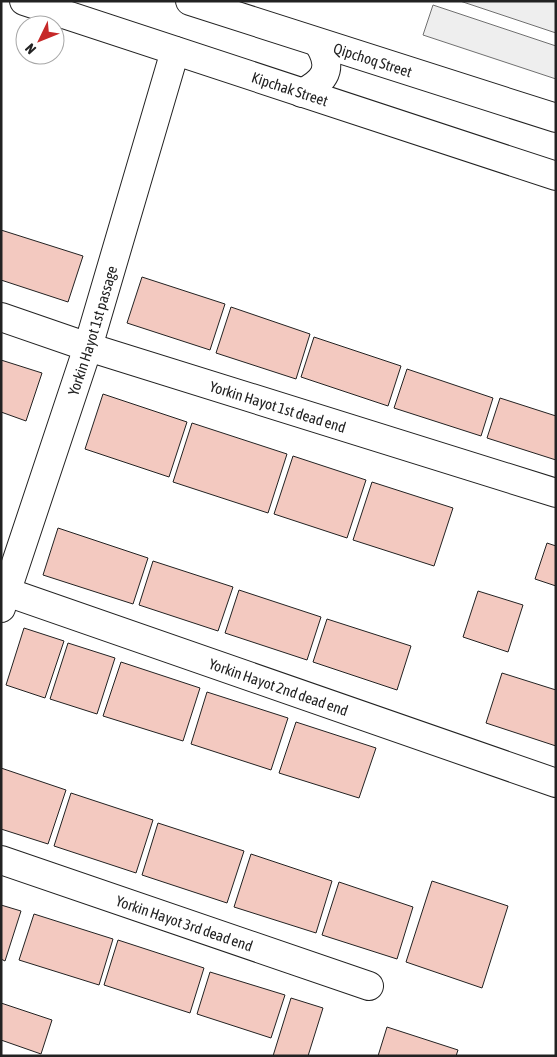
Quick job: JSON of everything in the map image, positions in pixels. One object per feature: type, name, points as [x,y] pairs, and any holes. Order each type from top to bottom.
[{"type":"street","name":"Kipchak Street","points":[[24,1],[556,176]]},
{"type":"street","name":"Qipchoq Street","points":[[190,1],[319,44],[556,118]]},
{"type":"street","points":[[302,93],[316,85],[325,75],[326,60],[319,44]]},
{"type":"street","name":"Yorkin Hayot 1st passage","points":[[3,596],[88,347],[175,51]]},
{"type":"street","name":"Yorkin Hayot 1st dead end","points":[[1,317],[88,347],[556,492]]},
{"type":"street","name":"Yorkin Hayot 2nd dead end","points":[[3,596],[556,783]]},
{"type":"street","name":"Yorkin Hayot 3rd dead end","points":[[1,860],[369,986]]},
{"type":"shaded area","points":[[460,1],[556,1],[556,33]]},
{"type":"shaded area","points":[[433,5],[556,46],[556,79],[423,35]]},
{"type":"building","points":[[1,230],[83,256],[68,302],[1,280]]},
{"type":"building","points":[[142,277],[225,304],[210,350],[127,323]]},
{"type":"building","points":[[231,307],[310,334],[296,379],[216,353]]},
{"type":"building","points":[[314,337],[401,366],[388,406],[301,377]]},
{"type":"building","points":[[1,360],[42,373],[26,421],[1,412]]},
{"type":"building","points":[[407,369],[493,398],[481,436],[394,408]]},
{"type":"building","points":[[103,394],[187,422],[169,477],[85,449]]},
{"type":"building","points":[[500,398],[556,416],[556,460],[487,438]]},
{"type":"building","points":[[192,423],[287,454],[268,513],[173,482]]},
{"type":"building","points":[[293,456],[366,480],[347,538],[274,514]]},
{"type":"building","points":[[372,482],[453,508],[434,566],[353,540]]},
{"type":"building","points":[[58,528],[148,558],[133,604],[43,575]]},
{"type":"building","points":[[547,543],[556,546],[556,586],[535,579]]},
{"type":"building","points":[[153,561],[233,587],[218,631],[139,605]]},
{"type":"building","points":[[239,590],[321,617],[307,660],[225,633]]},
{"type":"building","points":[[478,591],[523,605],[508,652],[463,637]]},
{"type":"building","points":[[327,619],[411,646],[397,690],[313,662]]},
{"type":"building","points":[[24,628],[64,641],[45,698],[6,685]]},
{"type":"building","points":[[68,643],[115,658],[97,714],[50,699]]},
{"type":"building","points":[[121,662],[200,688],[183,741],[103,716]]},
{"type":"building","points":[[502,673],[556,690],[556,746],[486,723]]},
{"type":"building","points":[[207,692],[288,718],[271,770],[191,744]]},
{"type":"building","points":[[296,722],[376,748],[359,798],[279,773]]},
{"type":"building","points":[[1,768],[66,790],[48,844],[1,829]]},
{"type":"building","points":[[71,793],[153,820],[136,873],[54,846]]},
{"type":"building","points":[[158,823],[244,851],[227,903],[142,875]]},
{"type":"building","points":[[251,854],[332,881],[316,933],[234,907]]},
{"type":"building","points":[[432,881],[508,906],[482,988],[406,962]]},
{"type":"building","points":[[339,882],[413,907],[397,959],[322,935]]},
{"type":"building","points":[[1,905],[21,911],[5,961],[1,959]]},
{"type":"building","points":[[34,914],[113,939],[99,985],[19,960]]},
{"type":"building","points":[[118,940],[204,968],[190,1013],[104,985]]},
{"type":"building","points":[[210,972],[285,995],[271,1038],[197,1014]]},
{"type":"building","points":[[291,998],[323,1008],[308,1056],[273,1056]]},
{"type":"building","points":[[1,1003],[52,1020],[41,1054],[1,1040]]},
{"type":"building","points":[[387,1027],[458,1050],[456,1056],[378,1056]]}]
